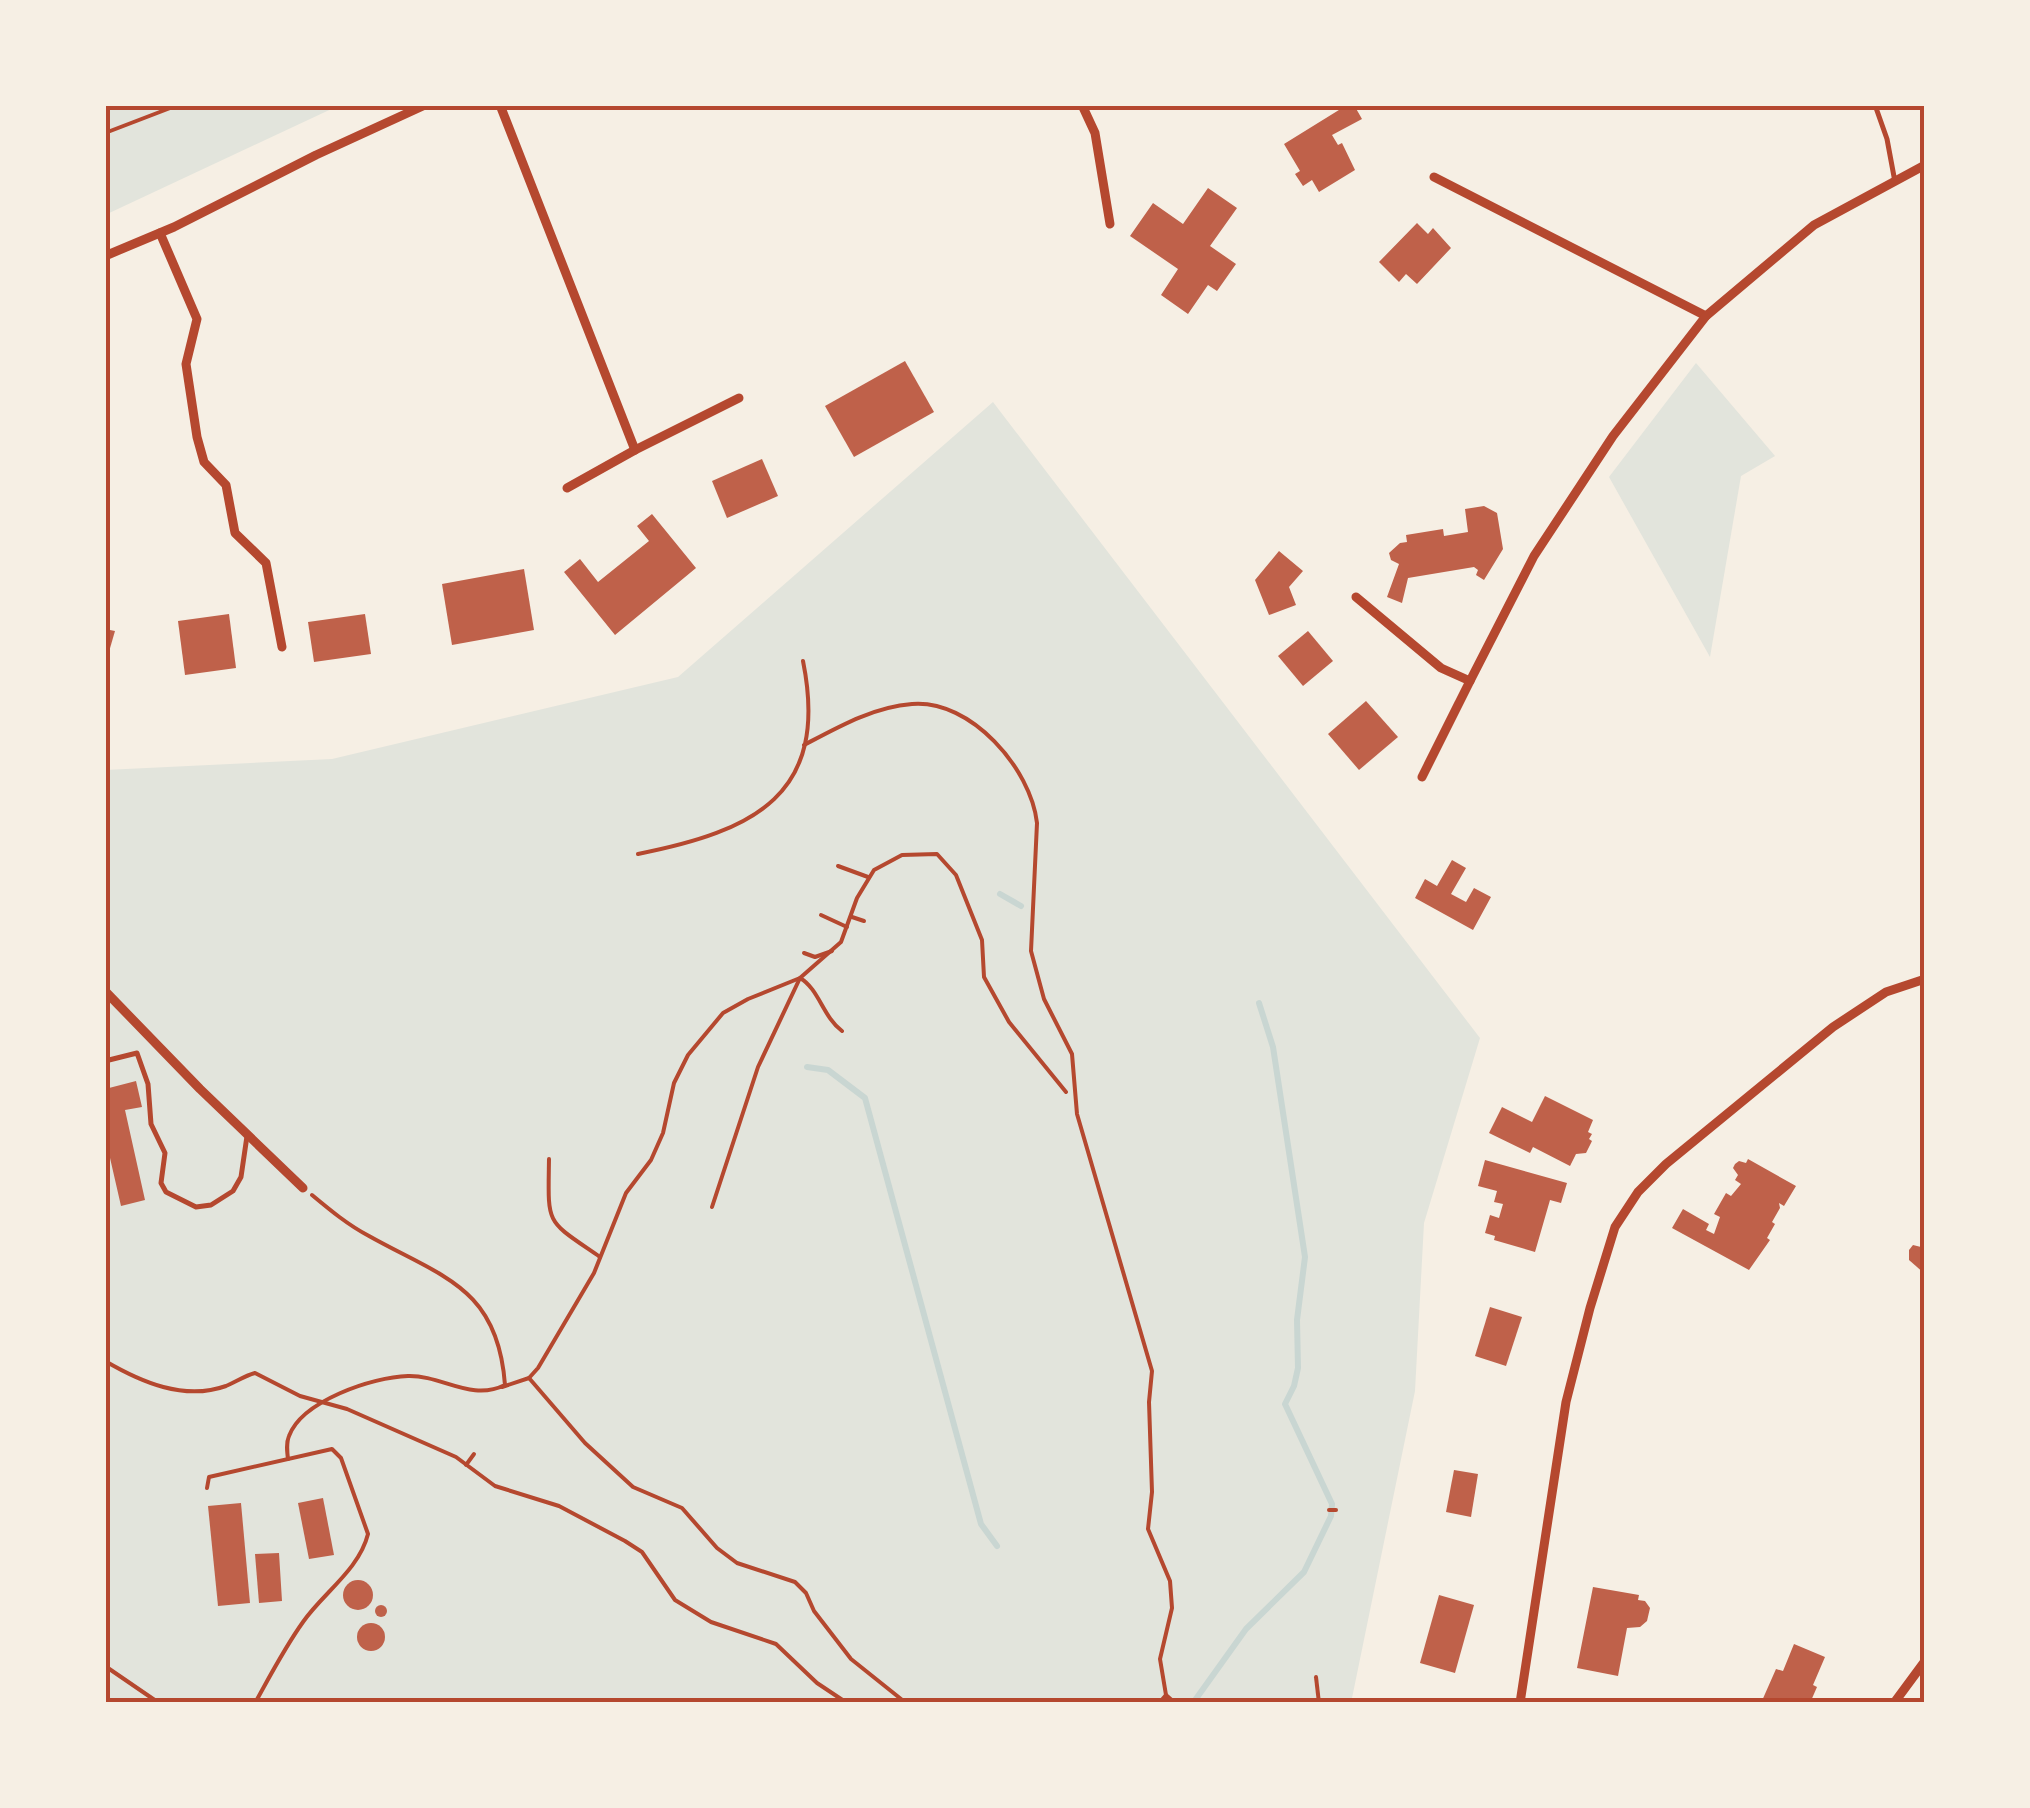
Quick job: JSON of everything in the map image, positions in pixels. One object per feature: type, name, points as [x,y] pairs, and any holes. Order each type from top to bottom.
[{"type":"street","points":[[105,256],[425,105]]},
{"type":"street","points":[[500,105],[635,450]]},
{"type":"street","points":[[1082,105],[1096,133],[1110,224]]},
{"type":"street","points":[[1422,777],[1534,556],[1613,436],[1706,316],[1814,225],[1925,165]]},
{"type":"street","points":[[1434,177],[1706,316]]},
{"type":"street","points":[[160,233],[196,318],[186,364],[204,462],[226,484],[235,533],[266,563],[282,647]]},
{"type":"street","points":[[567,488],[739,398]]},
{"type":"street","points":[[1356,598],[1440,668],[1470,682]]},
{"type":"street","points":[[1520,1703],[1566,1402],[1615,1227],[1638,1192],[1666,1164],[1833,1027],[1886,992],[1925,979]]},
{"type":"street","points":[[105,991],[303,1188]]},
{"type":"street","points":[[1894,1703],[1925,1661]]},
{"type":"lane","points":[[1875,105],[1887,139],[1895,182]]},
{"type":"lane","points":[[105,1061],[137,1052],[148,1084],[151,1124],[165,1152],[161,1183],[180,1202],[196,1207],[211,1205],[232,1191],[241,1176],[247,1136]]},
{"type":"path","points":[[105,133],[178,105]]},
{"type":"path","points":[[638,854],[727,831],[790,786],[810,712],[803,662]]},
{"type":"path","points":[[804,745],[866,714],[916,703],[933,705],[959,716],[998,745],[1024,778],[1034,804],[1031,951],[1044,999],[1072,1054],[1077,1114],[1152,1371],[1152,1492],[1148,1529],[1170,1581],[1172,1608],[1160,1659],[1166,1695],[1175,1703]]},
{"type":"path","points":[[288,1459],[286,1440],[298,1420],[322,1402],[372,1382],[409,1376],[468,1390],[502,1387],[528,1378],[555,1342],[600,1257],[626,1193],[651,1160],[670,1094],[688,1055],[723,1013],[800,978],[833,951],[868,877],[891,860],[914,852],[937,854],[948,862],[982,940],[984,977],[1009,1022],[1066,1092]]},
{"type":"path","points":[[838,866],[868,877]]},
{"type":"path","points":[[820,915],[847,927]]},
{"type":"path","points":[[852,917],[864,921]]},
{"type":"path","points":[[804,953],[815,957],[833,951]]},
{"type":"path","points":[[800,978],[810,984],[826,1015],[842,1031]]},
{"type":"path","points":[[712,1207],[758,1066],[800,978]]},
{"type":"path","points":[[550,1159],[548,1200],[554,1223],[600,1257]]},
{"type":"path","points":[[303,1188],[366,1235],[447,1276],[471,1295],[493,1331],[503,1364],[506,1386],[502,1387]]},
{"type":"path","points":[[105,1361],[134,1378],[170,1389],[220,1387],[255,1373],[300,1396],[370,1418],[466,1464],[494,1486],[559,1506],[625,1541],[642,1552],[675,1600],[711,1622],[776,1644],[817,1683],[847,1703]]},
{"type":"path","points":[[528,1378],[585,1444],[633,1487],[682,1508],[716,1548],[737,1562],[795,1582],[852,1659],[906,1703]]},
{"type":"path","points":[[207,1488],[210,1477],[332,1449],[342,1458],[368,1534],[365,1546],[305,1619],[255,1703]]},
{"type":"path","points":[[466,1464],[474,1454]]},
{"type":"path","points":[[105,1666],[159,1703]]},
{"type":"path","points":[[1316,1676],[1319,1703]]},
{"type":"path","points":[[1159,1703],[1166,1695]]},
{"type":"shaded area","points":[[105,105],[340,105],[105,215]]},
{"type":"shaded area","points":[[1696,363],[1775,456],[1741,476],[1710,657],[1609,477]]},
{"type":"shaded area","points":[[993,402],[1480,1038],[1424,1223],[1415,1391],[1351,1703],[105,1703],[105,770],[332,759],[678,677]]},
{"type":"building","points":[[1347,105],[1354,105],[1362,119],[1332,135],[1338,145],[1342,143],[1355,170],[1319,192],[1312,180],[1303,186],[1295,174],[1300,171],[1284,144]]},
{"type":"building","points":[[1208,188],[1237,208],[1210,246],[1236,264],[1217,291],[1208,285],[1188,314],[1161,295],[1178,269],[1130,236],[1153,203],[1183,224]]},
{"type":"building","points":[[1417,223],[1428,234],[1433,228],[1451,248],[1417,284],[1406,274],[1399,282],[1379,262]]},
{"type":"building","points":[[905,361],[934,412],[854,457],[825,406]]},
{"type":"building","points":[[762,459],[778,496],[727,518],[712,481]]},
{"type":"building","points":[[1484,506],[1497,513],[1503,549],[1484,580],[1476,575],[1478,570],[1474,567],[1408,578],[1402,603],[1387,597],[1399,564],[1391,560],[1389,553],[1407,542],[1406,535],[1443,529],[1444,536],[1468,532],[1465,509]]},
{"type":"building","points":[[652,514],[696,568],[615,635],[564,572],[580,559],[598,582],[649,541],[637,526]]},
{"type":"building","points":[[1279,551],[1303,571],[1289,587],[1296,605],[1269,615],[1255,580]]},
{"type":"building","points":[[524,569],[534,630],[452,645],[442,584]]},
{"type":"building","points":[[229,614],[236,668],[185,675],[178,621]]},
{"type":"building","points":[[365,614],[371,654],[314,662],[308,622]]},
{"type":"building","points":[[105,629],[115,631],[106,662],[105,662]]},
{"type":"building","points":[[1308,631],[1333,661],[1303,686],[1278,656]]},
{"type":"building","points":[[1366,701],[1398,737],[1359,770],[1328,734]]},
{"type":"building","points":[[1452,860],[1466,868],[1451,894],[1466,902],[1474,888],[1491,897],[1473,930],[1415,898],[1425,879],[1437,886]]},
{"type":"building","points":[[105,1078],[109,1088],[136,1081],[142,1107],[125,1110],[145,1200],[121,1206],[105,1136]]},
{"type":"building","points":[[1545,1096],[1593,1120],[1588,1132],[1592,1141],[1586,1153],[1576,1154],[1570,1166],[1533,1147],[1530,1153],[1489,1133],[1502,1107],[1532,1122]]},
{"type":"building","points":[[1748,1159],[1796,1186],[1784,1206],[1779,1203],[1772,1222],[1775,1224],[1767,1238],[1770,1240],[1749,1270],[1672,1228],[1683,1209],[1709,1224],[1706,1230],[1714,1234],[1720,1217],[1714,1214],[1726,1193],[1731,1196],[1741,1184],[1735,1180],[1738,1175],[1733,1168]]},
{"type":"building","points":[[1485,1160],[1567,1183],[1561,1203],[1550,1200],[1535,1252],[1494,1240],[1495,1236],[1485,1233],[1490,1215],[1499,1218],[1503,1204],[1494,1202],[1497,1191],[1478,1186]]},
{"type":"building","points":[[1913,1245],[1925,1248],[1925,1274],[1909,1260]]},
{"type":"building","points":[[1490,1307],[1522,1317],[1506,1366],[1475,1356]]},
{"type":"building","points":[[1454,1470],[1478,1474],[1471,1517],[1446,1512]]},
{"type":"building","points":[[323,1498],[334,1555],[309,1559],[298,1503]]},
{"type":"building","points":[[241,1503],[250,1603],[218,1606],[208,1506]]},
{"type":"building","points":[[279,1553],[282,1601],[259,1603],[255,1554]]},
{"type":"building","points":[[358,1580],[369,1584],[373,1595],[369,1606],[358,1610],[347,1606],[343,1595],[347,1584]]},
{"type":"building","points":[[1593,1587],[1639,1595],[1638,1600],[1645,1601],[1650,1608],[1647,1621],[1640,1627],[1627,1628],[1618,1676],[1577,1668]]},
{"type":"building","points":[[1439,1595],[1474,1605],[1455,1673],[1420,1663]]},
{"type":"building","points":[[381,1605],[387,1611],[381,1617],[375,1611]]},
{"type":"building","points":[[371,1623],[381,1627],[385,1637],[381,1647],[371,1651],[361,1647],[357,1637],[361,1627]]},
{"type":"building","points":[[1794,1644],[1825,1657],[1810,1703],[1761,1703],[1776,1669],[1783,1671]]},
{"type":"waterway","points":[[1000,894],[1021,906]]},
{"type":"waterway","points":[[1193,1703],[1246,1629],[1304,1572],[1331,1516],[1332,1504],[1285,1404],[1298,1368],[1297,1320],[1305,1257],[1273,1047],[1259,1003]]},
{"type":"waterway","points":[[807,1067],[828,1070],[865,1098],[981,1524],[997,1546]]}]
